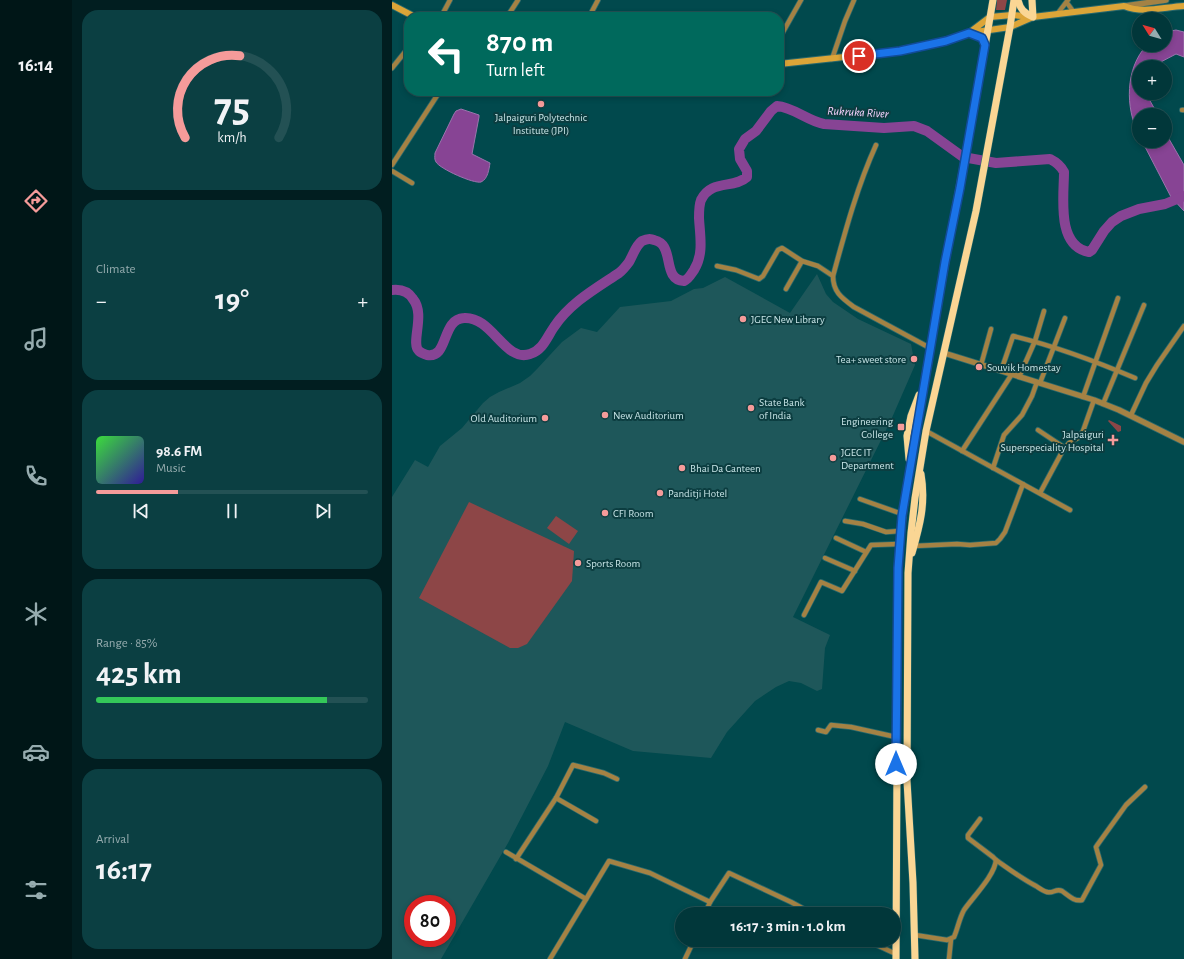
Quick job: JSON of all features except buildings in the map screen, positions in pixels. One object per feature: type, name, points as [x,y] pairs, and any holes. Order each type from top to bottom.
[{"type":"highway","points":[[896,957],[896,737],[900,531],[945,262],[960,188],[993,0]]},
{"type":"highway","points":[[915,959],[913,883],[907,781],[907,654],[911,533],[926,431],[979,192],[1014,0]]},
{"type":"highway","points":[[1018,0],[1022,10],[1026,14],[1033,17],[1032,0]]},
{"type":"highway","points":[[969,33],[982,38],[985,45]]},
{"type":"highway","points":[[930,348],[944,353]]},
{"type":"highway","points":[[909,565],[923,504],[923,488],[920,468]]},
{"type":"main road","points":[[392,5],[405,12]]},
{"type":"main road","points":[[784,63],[900,51],[946,41],[969,33],[1010,27],[1033,17],[1058,13],[1124,6],[1131,9],[1141,10],[1184,6]]},
{"type":"main road","points":[[969,33],[990,17],[1012,15],[1033,17]]},
{"type":"street","points":[[444,12],[450,0]]},
{"type":"street","points":[[510,12],[518,0]]},
{"type":"street","points":[[592,12],[598,0]]},
{"type":"street","points":[[784,30],[801,0]]},
{"type":"street","points":[[832,58],[854,0]]},
{"type":"street","points":[[1124,6],[1166,0]]},
{"type":"street","points":[[1058,13],[1068,1],[1073,12]]},
{"type":"street","points":[[392,68],[404,54]]},
{"type":"street","points":[[392,165],[437,96]]},
{"type":"street","points":[[876,145],[860,187],[842,242],[833,276],[834,287],[845,300],[854,307],[930,348]]},
{"type":"street","points":[[392,171],[412,183]]},
{"type":"street","points":[[717,266],[736,270],[759,278],[763,276],[779,249],[782,248],[802,261],[818,266],[833,276]]},
{"type":"street","points":[[786,289],[802,261]]},
{"type":"street","points":[[1083,397],[1118,298]]},
{"type":"street","points":[[1103,404],[1144,305]]},
{"type":"street","points":[[1019,377],[1035,341],[1044,312]]},
{"type":"street","points":[[993,468],[1004,435],[1022,415],[1032,396],[1054,347],[1064,318]]},
{"type":"street","points":[[1131,415],[1156,365],[1184,326]]},
{"type":"street","points":[[980,364],[991,329]]},
{"type":"street","points":[[1001,371],[1013,336],[1054,347],[1135,378]]},
{"type":"street","points":[[944,353],[1094,400],[1131,415],[1184,442]]},
{"type":"street","points":[[962,451],[1012,374]]},
{"type":"street","points":[[1040,493],[1065,448],[1069,443],[1080,436],[1094,400]]},
{"type":"street","points":[[1038,430],[1065,448]]},
{"type":"street","points":[[926,431],[1070,510]]},
{"type":"street","points":[[914,546],[957,544],[970,546],[996,543],[1005,532],[1022,484]]},
{"type":"street","points":[[860,499],[902,514]]},
{"type":"street","points":[[845,521],[863,524],[886,532],[900,531]]},
{"type":"street","points":[[836,538],[866,552]]},
{"type":"street","points":[[804,615],[821,582],[842,591],[870,545],[899,544]]},
{"type":"street","points":[[825,558],[855,571]]},
{"type":"street","points":[[818,730],[826,732],[831,725],[851,727],[896,737]]},
{"type":"street","points":[[516,859],[556,798],[573,765],[604,773],[618,779]]},
{"type":"street","points":[[980,819],[968,835],[968,838],[996,860],[1032,884],[1046,892],[1061,890],[1078,901],[1082,900],[1101,865],[1096,847],[1126,805],[1145,787]]},
{"type":"street","points":[[556,798],[596,821]]},
{"type":"street","points":[[506,852],[586,900]]},
{"type":"street","points":[[949,959],[951,939],[954,937],[964,910],[980,890],[995,867],[996,860]]},
{"type":"street","points":[[550,959],[609,861],[650,873],[710,902]]},
{"type":"street","points":[[708,907],[729,872],[800,907]]},
{"type":"street","points":[[915,935],[947,940],[951,939]]},
{"type":"street","points":[[686,959],[691,947]]},
{"type":"street","points":[[878,947],[896,957]]},
{"type":"shaded area","points":[[997,0],[1007,0],[1005,10],[996,10]]},
{"type":"shaded area","points":[[1172,31],[1184,32],[1184,57],[1176,54],[1165,60],[1137,60],[1142,52],[1172,52]]},
{"type":"shaded area","points":[[1132,72],[1132,100],[1150,100],[1154,108],[1132,108],[1132,117],[1130,101]]},
{"type":"shaded area","points":[[461,109],[479,115],[472,154],[490,163],[487,176],[481,182],[472,181],[450,172],[439,165],[435,160],[435,153],[454,114],[456,111]]},
{"type":"shaded area","points":[[1172,144],[1184,165],[1184,211],[1171,197],[1146,148],[1172,148]]},
{"type":"shaded area","points":[[817,274],[826,294],[833,302],[858,319],[911,344],[915,365],[891,420],[793,617],[830,635],[825,648],[822,689],[817,691],[801,683],[789,681],[776,687],[755,701],[727,732],[711,758],[633,751],[565,722],[548,766],[508,843],[456,933],[456,895],[404,895],[404,947],[448,947],[441,959],[392,959],[392,497],[415,460],[428,467],[440,446],[462,428],[483,403],[490,397],[520,383],[530,376],[562,342],[581,328],[597,332],[620,307],[671,301],[694,289],[703,288],[725,277],[790,313]]},
{"type":"shaded area","points":[[1109,420],[1121,426],[1121,431],[1118,432],[1108,421]]},
{"type":"shaded area","points":[[469,502],[574,551],[572,581],[527,644],[518,648],[510,648],[419,598]]},
{"type":"shaded area","points":[[556,516],[578,531],[569,544],[547,528]]},
{"type":"waterway","name":"Rukruka River","points":[[392,290],[407,292],[417,306],[418,320],[416,342],[419,351],[422,353],[434,355],[439,351],[452,325],[457,320],[464,318],[474,319],[483,324],[513,352],[521,355],[530,354],[538,350],[560,318],[584,297],[622,271],[629,262],[638,245],[644,240],[651,239],[662,244],[674,277],[678,280],[684,281],[689,278],[699,258],[701,245],[699,211],[701,200],[705,193],[711,189],[736,183],[747,177],[747,171],[740,159],[739,149],[745,139],[756,131],[771,111],[777,106],[789,109],[824,124],[884,128],[914,126],[927,131],[963,157],[996,163],[1050,159],[1058,164],[1064,172],[1064,219],[1071,240],[1078,248],[1089,252],[1092,250],[1104,231],[1112,222],[1121,216],[1139,209],[1165,204],[1184,196]]},
{"type":"place","name":"Jalpaiguri Polytechnic Institute (JPI)","points":[[541,104]]},
{"type":"place","name":"JGEC New Library","points":[[743,319]]},
{"type":"place","name":"Tea+ sweet store","points":[[914,359]]},
{"type":"place","name":"Souvik Homestay","points":[[979,367]]},
{"type":"place","name":"State Bank of India","points":[[751,408]]},
{"type":"place","name":"New Auditorium","points":[[605,415]]},
{"type":"place","name":"Old Auditorium","points":[[545,418]]},
{"type":"place","name":"Engineering College","points":[[901,427]]},
{"type":"place","name":"Jalpaiguri Superspeciality Hospital","points":[[1113,440]]},
{"type":"place","name":"JGEC IT Department","points":[[833,458]]},
{"type":"place","name":"Bhai Da Canteen","points":[[682,468]]},
{"type":"place","name":"Panditji Hotel","points":[[660,493]]},
{"type":"place","name":"CFI Room","points":[[605,513]]},
{"type":"place","name":"Sports Room","points":[[578,563]]},
{"type":"route","points":[[859,56],[900,51],[946,41],[969,33],[982,38],[985,45],[960,188],[945,262],[902,516],[898,568],[896,764]]}]
